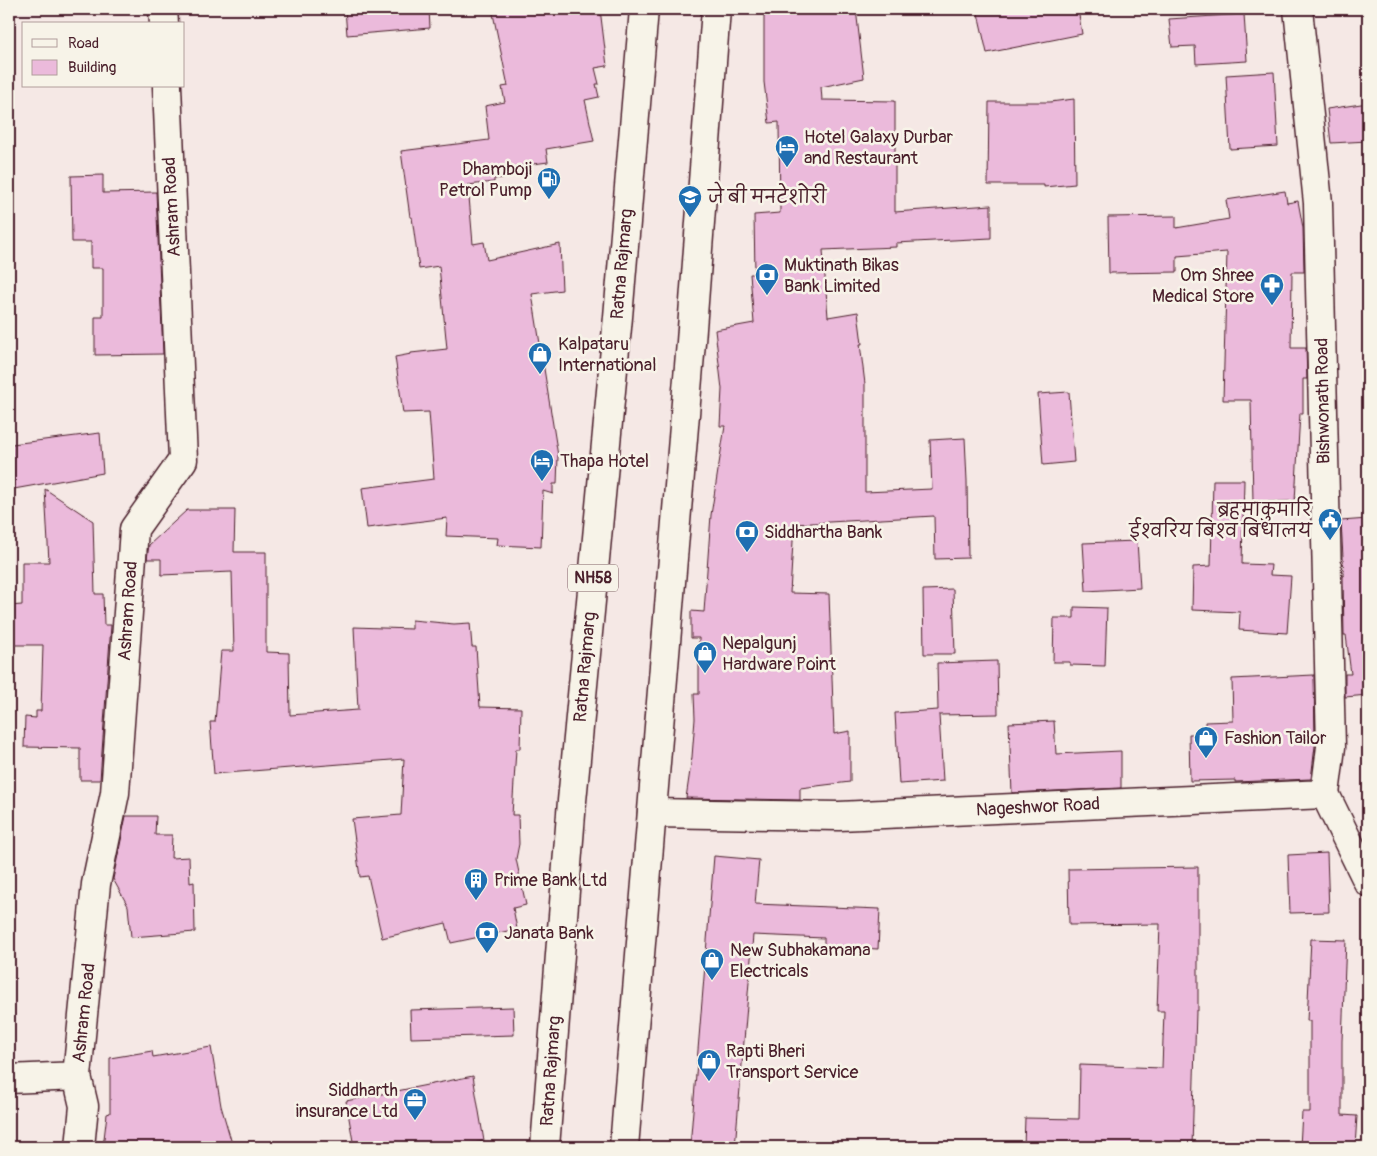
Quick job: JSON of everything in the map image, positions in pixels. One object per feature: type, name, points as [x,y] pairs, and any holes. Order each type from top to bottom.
[{"type":"main road","points":[[164,9],[164,22]]},
{"type":"main road","name":"Ratna Rajmarg","points":[[545,1147],[572,801],[618,317],[644,9]]},
{"type":"main road","points":[[624,1147],[691,342],[716,9]]},
{"type":"main road","name":"Bishwonath Road","points":[[1298,9],[1318,203],[1332,747],[1325,794]]},
{"type":"main road","name":"Ashram Road","points":[[80,1147],[84,1106],[78,1076],[96,884],[115,793],[134,529],[183,460],[167,88]]},
{"type":"main road","points":[[1325,794],[1368,882]]},
{"type":"main road","name":"Nageshwor Road","points":[[652,813],[838,816],[1325,794]]},
{"type":"main road","points":[[9,1080],[78,1076]]},
{"type":"building","points":[[345,9],[429,9],[430,28],[347,35]]},
{"type":"building","points":[[492,9],[600,9],[607,66],[595,68],[599,84],[596,84],[599,97],[585,100],[594,141],[546,149],[548,162],[503,168],[503,178],[494,179],[494,182],[468,185],[473,244],[484,242],[487,260],[560,244],[562,290],[532,294],[558,456],[557,484],[553,484],[553,494],[543,491],[541,547],[497,545],[498,538],[446,536],[447,518],[367,528],[362,488],[434,479],[429,412],[403,413],[395,357],[411,353],[447,349],[439,266],[419,269],[401,151],[489,140],[485,106],[505,102],[502,87],[508,86]]},
{"type":"building","points":[[764,9],[856,9],[864,78],[821,87],[822,100],[895,101],[895,212],[991,205],[991,238],[896,243],[896,247],[823,250],[828,317],[858,312],[865,384],[865,492],[932,489],[930,440],[965,438],[968,558],[935,559],[934,516],[794,524],[790,593],[829,594],[834,734],[850,731],[850,782],[800,788],[800,800],[686,798],[695,719],[694,694],[699,694],[699,638],[691,638],[691,611],[704,612],[711,515],[725,426],[720,426],[722,389],[715,330],[754,323],[750,274],[755,274],[754,215],[780,213],[779,122],[769,123],[764,82]]},
{"type":"building","points":[[977,9],[1078,9],[1082,34],[987,53]]},
{"type":"building","points":[[1244,14],[1247,61],[1196,64],[1195,46],[1172,47],[1169,19]]},
{"type":"building","points":[[1274,72],[1278,146],[1230,149],[1226,75]]},
{"type":"building","points":[[1074,99],[1075,184],[1044,187],[1044,185],[988,185],[989,102],[1050,102]]},
{"type":"building","points":[[1368,103],[1368,141],[1331,143],[1327,109]]},
{"type":"building","points":[[103,175],[103,193],[156,192],[163,354],[95,355],[95,317],[103,317],[103,268],[91,268],[91,242],[72,242],[71,176]]},
{"type":"building","points":[[1285,191],[1287,203],[1298,201],[1303,228],[1304,272],[1292,272],[1291,348],[1306,348],[1307,379],[1303,379],[1303,413],[1300,413],[1295,501],[1253,502],[1251,400],[1223,400],[1227,252],[1177,256],[1177,272],[1109,273],[1108,217],[1176,216],[1176,228],[1229,219],[1226,200]]},
{"type":"building","points":[[1069,392],[1074,462],[1043,465],[1038,394]]},
{"type":"building","points":[[100,433],[103,473],[14,489],[12,444]]},
{"type":"building","points":[[1213,480],[1244,480],[1242,564],[1271,565],[1270,575],[1291,576],[1287,633],[1239,630],[1240,612],[1192,610],[1193,567],[1211,566]]},
{"type":"building","points":[[45,489],[93,521],[95,594],[103,594],[104,625],[111,625],[100,780],[80,780],[80,748],[24,747],[25,717],[36,718],[36,711],[41,711],[43,645],[9,645],[9,606],[22,605],[22,562],[49,562]]},
{"type":"building","points":[[187,510],[235,510],[234,552],[266,552],[266,652],[289,653],[290,715],[358,710],[354,627],[412,629],[412,620],[454,624],[470,623],[472,647],[476,647],[480,707],[521,708],[520,749],[516,749],[512,815],[518,815],[519,844],[516,859],[526,905],[513,908],[517,929],[451,943],[446,923],[382,938],[368,876],[360,877],[352,819],[401,815],[404,759],[214,774],[210,722],[215,722],[221,651],[234,651],[232,572],[161,575],[161,559],[147,559],[149,545]]},
{"type":"building","points":[[1368,519],[1368,695],[1345,697],[1345,674],[1351,674],[1346,635],[1344,635],[1344,576],[1341,521]]},
{"type":"building","points":[[1137,541],[1140,588],[1086,591],[1083,543]]},
{"type":"building","points":[[953,589],[955,654],[924,654],[923,590]]},
{"type":"building","points":[[1074,607],[1107,608],[1105,666],[1070,665],[1070,662],[1053,662],[1054,618],[1074,618]]},
{"type":"building","points":[[997,661],[998,714],[939,715],[943,781],[899,784],[895,713],[938,710],[937,663]]},
{"type":"building","points":[[1314,675],[1315,746],[1311,779],[1235,782],[1235,780],[1190,781],[1189,734],[1205,734],[1205,722],[1233,721],[1232,679]]},
{"type":"building","points":[[1054,721],[1056,754],[1121,751],[1121,788],[1012,793],[1009,723]]},
{"type":"building","points":[[126,816],[156,816],[155,835],[172,835],[171,858],[189,857],[190,883],[194,882],[195,932],[131,937],[128,906],[113,879]]},
{"type":"building","points":[[1327,853],[1329,912],[1290,913],[1288,855]]},
{"type":"building","points":[[714,856],[759,860],[755,904],[880,909],[878,949],[824,946],[824,938],[753,935],[735,1147],[690,1147]]},
{"type":"building","points":[[1198,867],[1198,1011],[1196,1011],[1192,1147],[1024,1147],[1025,1118],[1079,1119],[1080,1065],[1162,1068],[1164,1011],[1157,1011],[1160,924],[1069,925],[1068,869]]},
{"type":"building","points":[[1311,939],[1346,940],[1342,1041],[1342,1115],[1357,1116],[1355,1147],[1300,1147],[1302,1112],[1310,1112],[1310,1021],[1307,1021]]},
{"type":"building","points":[[513,1007],[514,1035],[411,1038],[410,1010]]},
{"type":"building","points":[[211,1047],[221,1106],[233,1147],[103,1147],[107,1114],[110,1113],[110,1058],[152,1051],[153,1057]]},
{"type":"building","points":[[473,1076],[484,1141],[450,1147],[354,1147],[346,1101]]},
{"type":"place","name":"Hotel Galaxy Durbar and Restaurant","points":[[787,168]]},
{"type":"place","name":"Dhamboji Petrol Pump","points":[[549,200]]},
{"type":"place","name":"जे बी मनटेशोरी","points":[[690,218]]},
{"type":"place","name":"Muktinath Bikas Bank Limited","points":[[767,296]]},
{"type":"place","name":"Om Shree Medical Store","points":[[1272,306]]},
{"type":"place","name":"Kalpataru International","points":[[540,375]]},
{"type":"place","name":"Thapa Hotel","points":[[542,482]]},
{"type":"place","name":"ब्रहमाकुमारि ईश्वरिय बिश्व बिधालय","points":[[1330,541]]},
{"type":"place","name":"Siddhartha Bank","points":[[747,553]]},
{"type":"place","name":"Nepalgunj Hardware Point","points":[[705,674]]},
{"type":"place","name":"Fashion Tailor","points":[[1206,759]]},
{"type":"place","name":"Prime Bank Ltd","points":[[476,901]]},
{"type":"place","name":"Janata Bank","points":[[487,954]]},
{"type":"place","name":"New Subhakamana Electricals","points":[[712,981]]},
{"type":"place","name":"Rapti Bheri Transport Service","points":[[709,1082]]},
{"type":"place","name":"Siddharth insurance Ltd","points":[[415,1121]]}]
